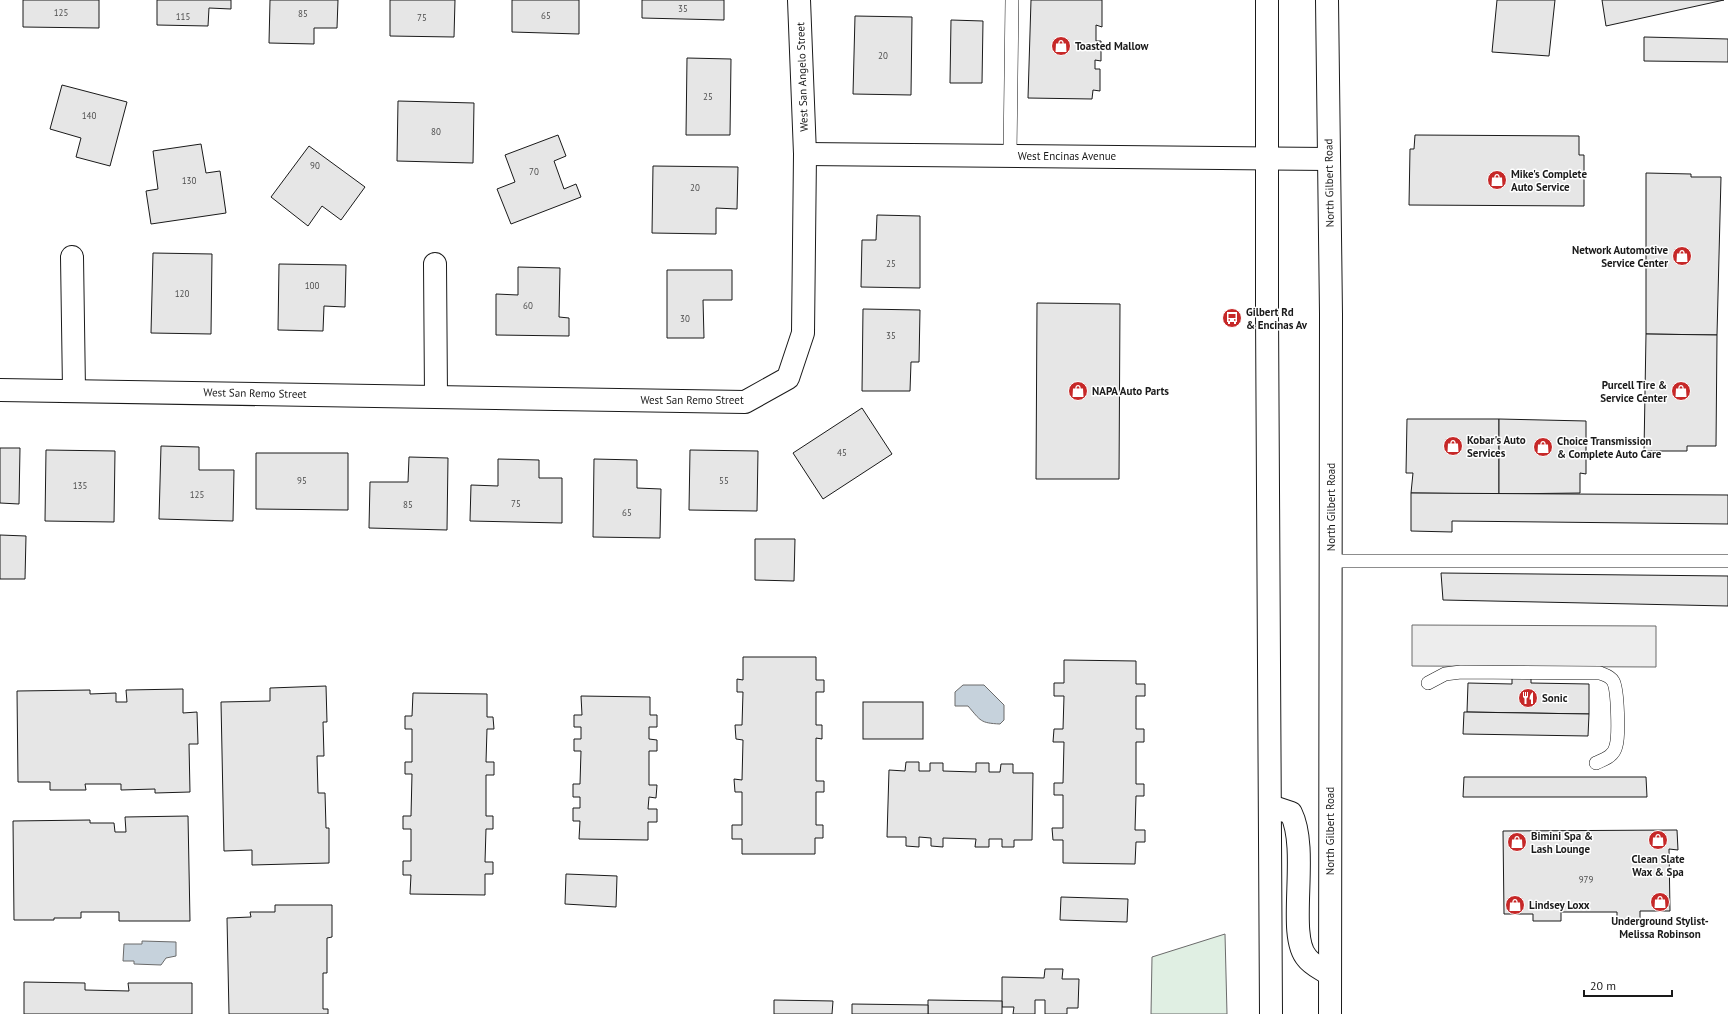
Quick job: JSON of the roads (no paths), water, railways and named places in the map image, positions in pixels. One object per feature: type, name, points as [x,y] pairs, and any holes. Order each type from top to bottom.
[{"type":"main road","name":"West San Angelo Street","points":[[799,0],[805,154]]},
{"type":"main road","points":[[1267,0],[1267,320],[1271,1014]]},
{"type":"main road","name":"North Gilbert Road","points":[[1327,0],[1331,314],[1330,1014]]},
{"type":"main road","name":"West Encinas Avenue","points":[[805,154],[1328,158]]},
{"type":"main road","name":"West San Remo Street","points":[[0,390],[745,402],[788,378],[803,333],[805,154]]},
{"type":"main road","points":[[72,257],[74,390]]},
{"type":"main road","points":[[435,264],[436,396]]},
{"type":"main road","points":[[1270,806],[1291,813],[1297,824],[1300,844],[1298,939],[1306,958],[1329,974]]},
{"type":"lane","points":[[1010,155],[1012,0]]},
{"type":"lane","points":[[1331,561],[1728,561]]},
{"type":"lane","points":[[1428,683],[1445,674],[1461,672],[1600,674],[1610,677],[1614,682],[1617,696],[1616,746],[1610,757],[1596,763]]},
{"type":"place","name":"Toasted Mallow","points":[[1061,46]]},
{"type":"place","name":"Mike's Complete Auto Service","points":[[1497,180]]},
{"type":"place","name":"Network Automotive Service Center","points":[[1682,256]]},
{"type":"place","name":"Gilbert Rd & Encinas Av","points":[[1232,318]]},
{"type":"place","name":"NAPA Auto Parts","points":[[1078,391]]},
{"type":"place","name":"Purcell Tire & Service Center","points":[[1681,391]]},
{"type":"place","name":"Kobar's Auto Services","points":[[1453,446]]},
{"type":"place","name":"Choice Transmission & Complete Auto Care","points":[[1543,447]]},
{"type":"place","name":"Sonic","points":[[1528,698]]},
{"type":"place","name":"Clean Slate Wax & Spa","points":[[1658,840]]},
{"type":"place","name":"Bimini Spa & Lash Lounge","points":[[1517,842]]},
{"type":"place","name":"Underground Stylist- Melissa Robinson","points":[[1660,902]]},
{"type":"place","name":"Lindsey Loxx","points":[[1515,905]]}]
